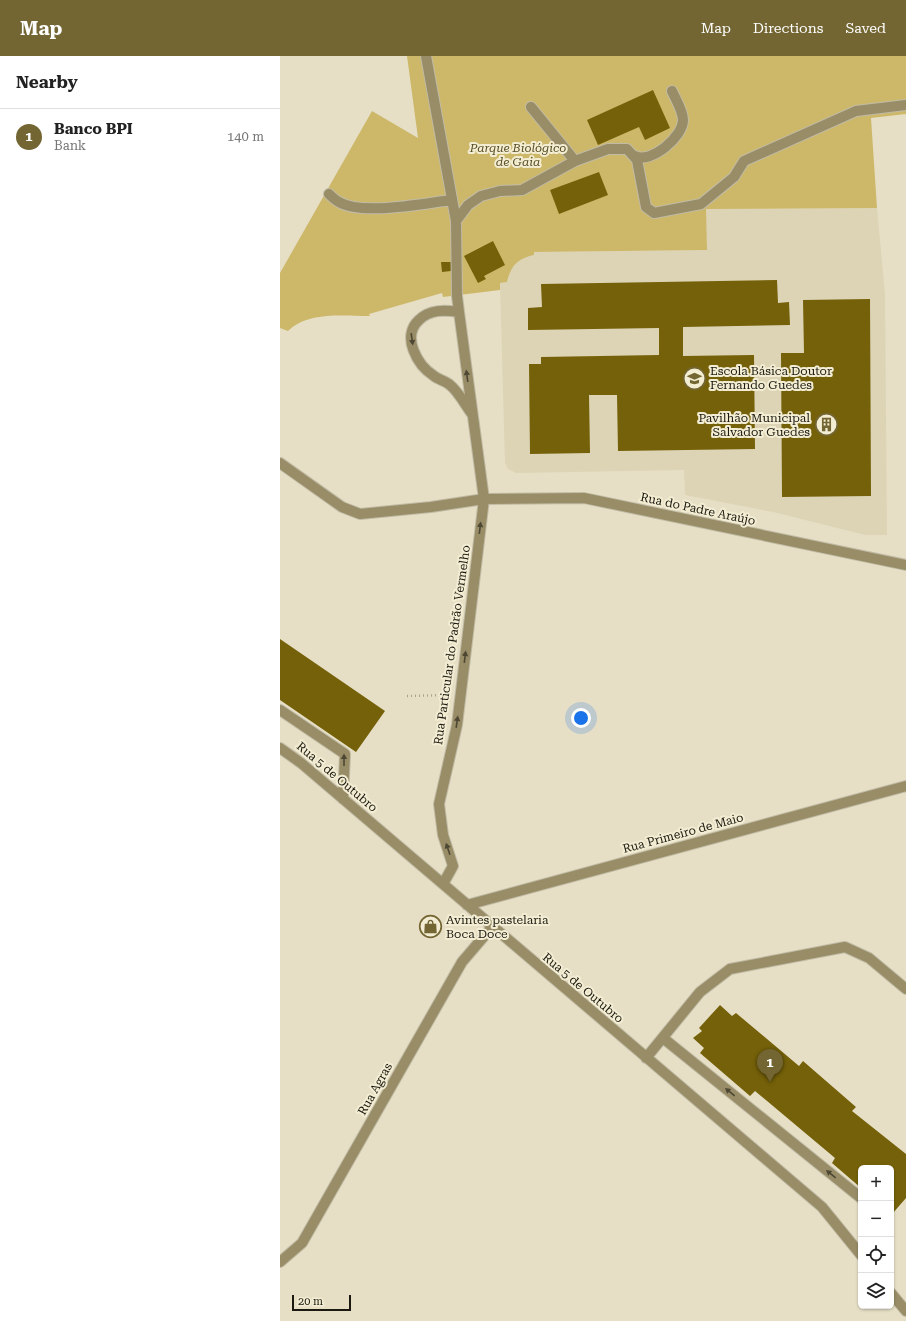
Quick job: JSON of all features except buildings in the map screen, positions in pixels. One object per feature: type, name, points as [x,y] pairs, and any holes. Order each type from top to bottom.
[{"type":"street","name":"Rua Particular do Padrão Vermelho","points":[[426,56],[456,222],[457,296],[484,499],[457,725],[439,804],[443,835],[453,866],[443,884]]},
{"type":"street","points":[[635,156],[644,157],[661,150],[675,139],[682,127],[683,119],[672,91]]},
{"type":"street","points":[[456,222],[468,205],[481,196],[500,191],[522,190],[574,161],[615,148],[627,149],[635,156],[641,176],[646,207],[654,214],[701,204],[734,176],[744,161],[856,111],[906,105]]},
{"type":"street","points":[[531,107],[574,161]]},
{"type":"street","points":[[329,194],[339,202],[346,205],[373,208],[394,208],[452,200]]},
{"type":"street","points":[[459,312],[443,310],[424,315],[413,325],[410,337],[418,361],[433,376],[451,385],[472,414]]},
{"type":"street","name":"Rua do Padre Araújo","points":[[280,463],[350,512],[360,514],[408,510],[484,499],[584,498],[906,565]]},
{"type":"street","points":[[280,710],[345,754],[343,799]]},
{"type":"street","name":"Rua 5 de Outubro","points":[[280,748],[301,763],[822,1207],[858,1251]]},
{"type":"street","name":"Rua Primeiro de Maio","points":[[467,905],[906,786]]},
{"type":"street","name":"Rua Agras","points":[[280,1262],[302,1243],[462,962],[492,927]]},
{"type":"street","points":[[646,1058],[700,992],[730,969],[845,947],[869,958],[906,990]]},
{"type":"street","points":[[663,1038],[858,1196]]},
{"type":"street","points":[[894,1296],[906,1311]]},
{"type":"path","points":[[408,696],[460,695]]},
{"type":"shaded area","name":"Escola Básica Doutor Fernando Guedes","points":[[877,208],[885,294],[887,535],[865,535],[773,512],[685,495],[684,470],[516,473],[508,469],[505,463],[500,283],[507,282],[509,272],[519,261],[525,257],[534,255],[534,252],[707,250],[705,209]]},
{"type":"green space","name":"Parque Biológico de Gaia","points":[[407,56],[906,56],[906,114],[871,118],[877,208],[706,209],[707,250],[534,252],[534,255],[523,258],[516,264],[510,272],[507,282],[500,283],[500,290],[443,297],[442,293],[369,314],[370,316],[338,315],[316,317],[296,325],[288,331],[280,328],[280,273],[372,111],[418,138]]},
{"type":"place","name":"Escola Básica Doutor Fernando Guedes","points":[[694,378]]},
{"type":"place","name":"Pavilhão Municipal Salvador Guedes","points":[[826,425]]},
{"type":"place","name":"Avintes pastelaria Boca Doce","points":[[431,927]]},
{"type":"place","name":"Banco BPI","points":[[770,1082]]}]
